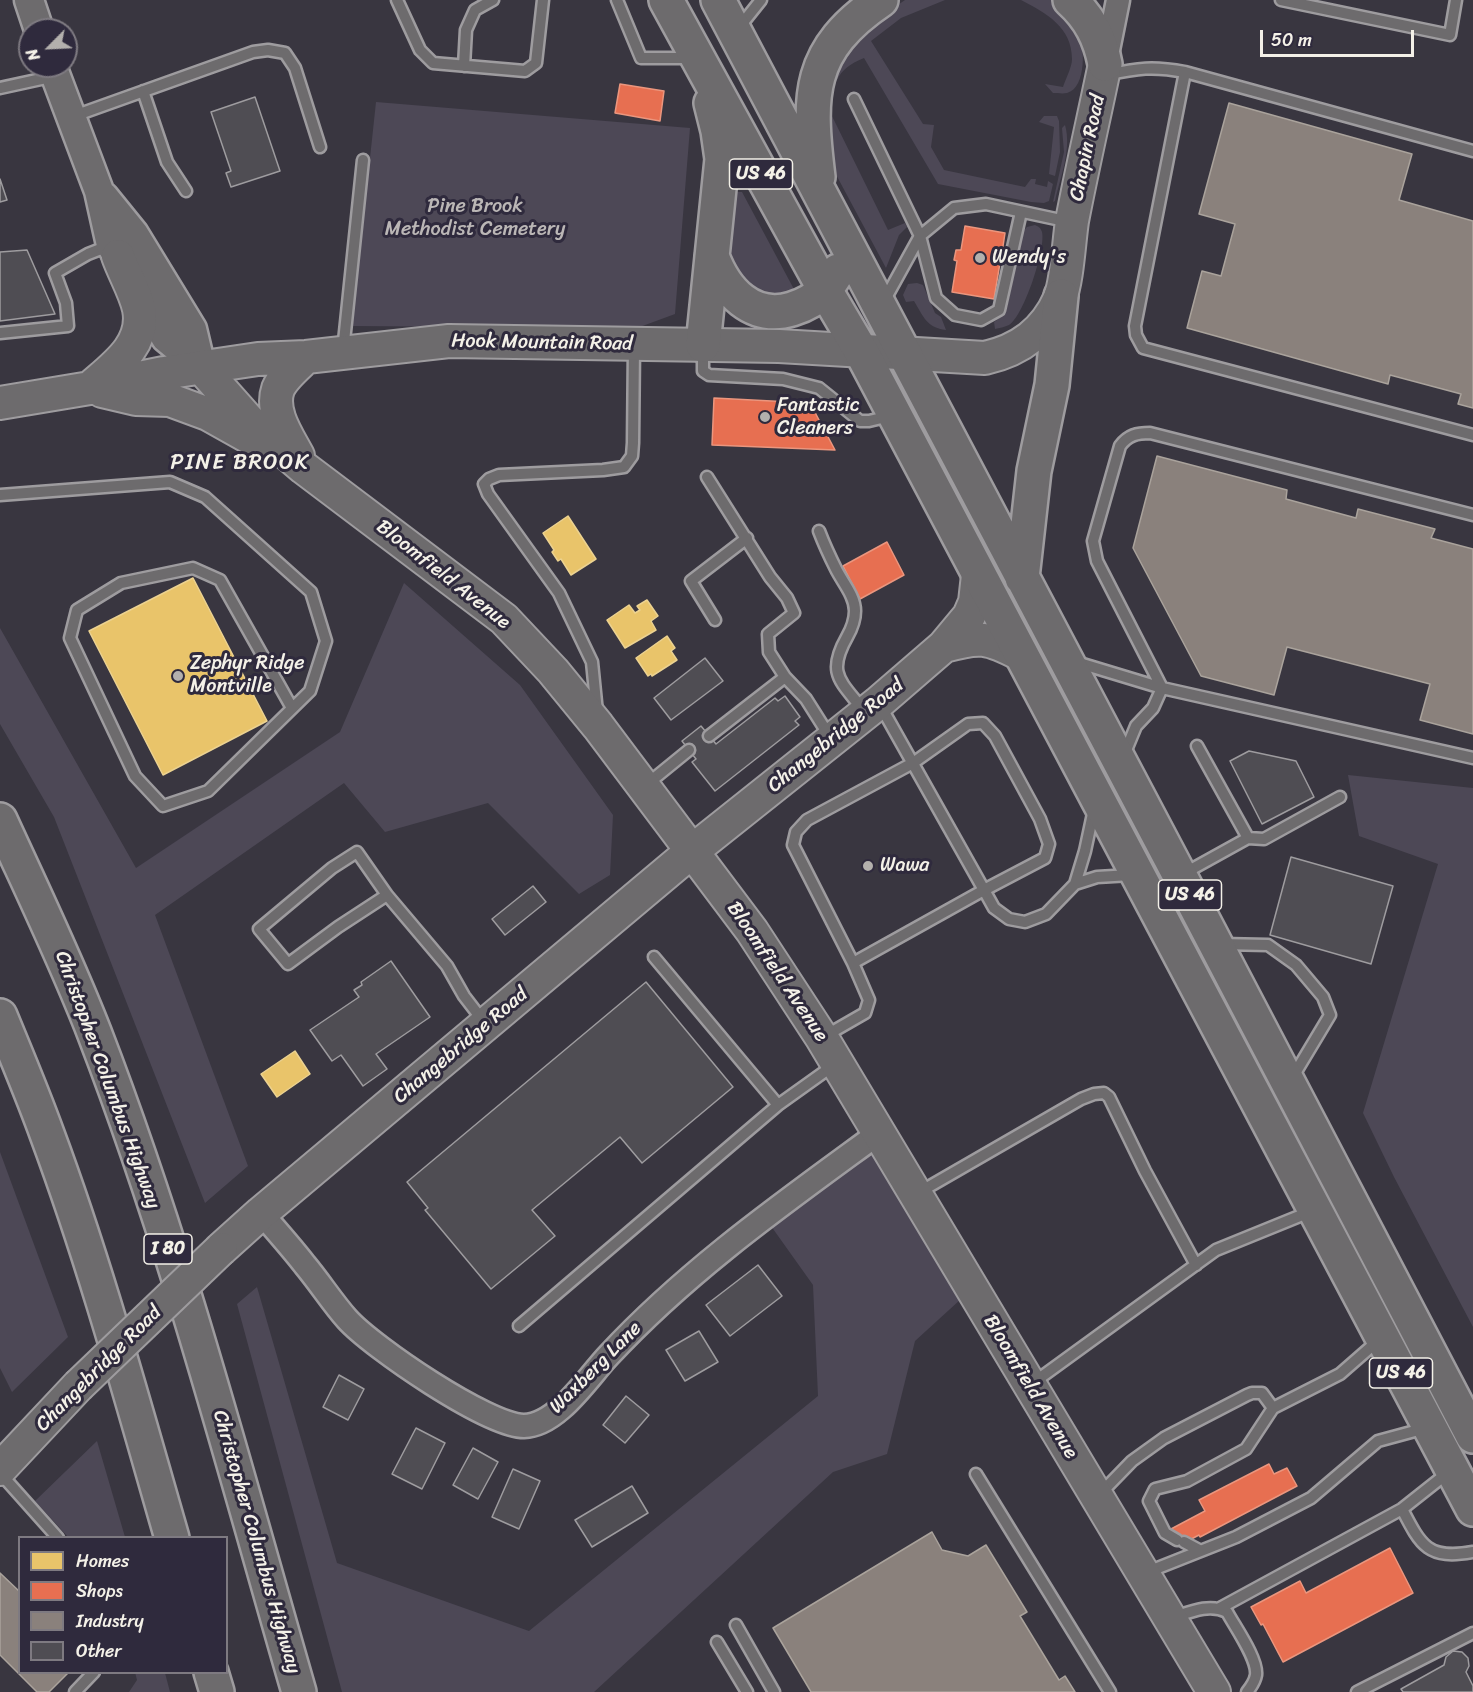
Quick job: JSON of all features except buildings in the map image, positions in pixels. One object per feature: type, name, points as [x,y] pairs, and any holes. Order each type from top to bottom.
[{"type":"highway","name":"US 46","points":[[666,0],[825,290],[861,351],[1473,1509]]},
{"type":"highway","name":"US 46","points":[[718,0],[1473,1436]]},
{"type":"highway","points":[[820,194],[812,105],[820,68],[843,30],[881,0]]},
{"type":"highway","points":[[1070,0],[1080,9],[1096,33],[1104,70]]},
{"type":"highway","points":[[697,58],[718,131],[722,159],[703,345]]},
{"type":"highway","points":[[712,256],[717,270],[733,294],[743,303],[770,312],[784,311],[806,304],[825,290],[850,252]]},
{"type":"highway","points":[[1022,578],[1034,471],[1052,385],[1061,296]]},
{"type":"highway","name":"Christopher Columbus Highway","points":[[0,820],[63,957],[94,1032],[143,1172],[195,1334],[299,1692]]},
{"type":"highway","points":[[0,1016],[47,1135],[72,1207],[120,1357],[171,1536]]},
{"type":"highway","points":[[212,1674],[217,1692]]},
{"type":"main road","name":"Chapin Road","points":[[1061,296],[1072,222],[1104,70]]},
{"type":"main road","points":[[90,388],[122,360],[137,337],[140,322],[138,308],[115,250]]},
{"type":"main road","name":"Hook Mountain Road","points":[[0,403],[164,373],[258,359],[306,357],[449,341],[779,346],[985,358],[1019,347],[1035,335],[1061,296]]},
{"type":"main road","points":[[304,468],[280,423],[276,406],[278,390],[306,357]]},
{"type":"main road","name":"Bloomfield Avenue","points":[[201,367],[249,421],[304,468],[504,619],[553,671],[598,726],[752,932],[830,1050],[1214,1692]]},
{"type":"main road","points":[[90,388],[136,399],[170,400],[208,414],[304,468]]},
{"type":"main road","name":"Changebridge Road","points":[[0,1471],[78,1386],[261,1213],[692,852],[872,708],[944,646],[969,616],[975,602],[978,574]]},
{"type":"main road","name":"Changebridge Road","points":[[944,646],[977,639],[990,640],[1020,654]]},
{"type":"street","points":[[29,0],[35,18]]},
{"type":"street","name":"Chapin Road","points":[[1104,70],[1118,0]]},
{"type":"street","name":"Bloomfield Avenue","points":[[56,78],[99,191],[115,250],[166,338],[201,367]]},
{"type":"street","name":"Bloomfield Avenue","points":[[99,191],[134,234],[192,329],[201,367]]},
{"type":"street","name":"Waxberg Lane","points":[[261,1213],[306,1265],[348,1321],[383,1349],[444,1391],[479,1411],[509,1423],[529,1425],[549,1417],[570,1399],[650,1314],[729,1244],[879,1133]]},
{"type":"lane","points":[[396,0],[420,50],[433,63],[525,71],[536,63],[543,0]]},
{"type":"lane","points":[[465,66],[466,30],[475,10],[493,0]]},
{"type":"lane","points":[[617,0],[640,58],[697,58]]},
{"type":"lane","points":[[735,33],[762,0]]},
{"type":"lane","points":[[1281,0],[1450,35],[1456,0]]},
{"type":"lane","points":[[70,118],[253,52],[268,50],[285,53],[295,68],[320,147]]},
{"type":"lane","points":[[1104,70],[1146,67],[1185,72],[1473,151]]},
{"type":"lane","points":[[1185,72],[1135,326],[1136,335],[1143,348],[1473,435]]},
{"type":"lane","points":[[0,88],[31,78]]},
{"type":"lane","points":[[143,92],[167,162],[186,191]]},
{"type":"lane","points":[[854,99],[920,236],[936,298],[955,315],[981,320],[999,309],[1021,212]]},
{"type":"lane","points":[[343,352],[363,160]]},
{"type":"lane","points":[[880,308],[920,236],[954,207],[986,204],[1072,222]]},
{"type":"lane","points":[[0,333],[68,326],[66,303],[55,273],[88,254],[115,250]]},
{"type":"lane","points":[[598,726],[592,662],[559,593],[488,494],[484,484],[499,475],[624,467],[632,456],[634,344]]},
{"type":"lane","points":[[703,345],[703,371],[709,375],[783,379],[819,388],[860,421],[869,422],[895,415]]},
{"type":"lane","points":[[1162,688],[1094,552],[1093,541],[1120,446],[1131,435],[1150,433],[1473,515]]},
{"type":"lane","points":[[707,477],[770,576],[787,598],[794,613],[768,634],[769,652],[785,677],[806,699],[832,740]]},
{"type":"lane","points":[[0,495],[170,482],[205,497],[311,592],[326,640],[310,691],[208,791],[162,806],[135,776],[70,638],[77,610],[121,584],[193,568],[220,580],[292,708]]},
{"type":"lane","points":[[819,531],[837,572],[852,597],[855,611],[852,627],[835,666],[839,677],[872,708],[913,763],[994,908],[1010,920],[1024,922],[1046,914],[1075,884],[1085,851],[1096,797]]},
{"type":"lane","points":[[715,620],[691,581],[747,538]]},
{"type":"lane","points":[[1064,658],[1162,688],[1473,758]]},
{"type":"lane","points":[[709,736],[785,677]]},
{"type":"lane","points":[[1121,764],[1136,726],[1153,708],[1162,688]]},
{"type":"lane","points":[[519,1326],[778,1105],[865,1013],[869,1000],[853,963],[793,845],[796,832],[807,820],[913,763],[968,724],[983,723],[995,736],[1040,819],[1049,844],[1045,858],[853,963]]},
{"type":"lane","points":[[1197,746],[1248,838]]},
{"type":"lane","points":[[643,787],[689,750]]},
{"type":"lane","points":[[1180,876],[1248,838],[1264,839],[1340,797]]},
{"type":"lane","points":[[387,895],[288,964],[259,929],[332,868],[357,852],[387,895],[447,966],[464,996],[486,1024]]},
{"type":"lane","points":[[1075,884],[1097,877],[1138,874]]},
{"type":"lane","points":[[1215,944],[1268,945],[1296,966],[1323,997],[1330,1015],[1288,1085]]},
{"type":"lane","points":[[654,957],[778,1105]]},
{"type":"lane","points":[[916,1195],[1082,1099],[1104,1093],[1109,1097],[1145,1172],[1196,1265]]},
{"type":"lane","points":[[1030,1386],[1216,1250],[1315,1209]]},
{"type":"lane","points":[[1199,1550],[1166,1533],[1149,1501],[1155,1490],[1187,1481],[1246,1449],[1273,1408],[1340,1374],[1382,1337]]},
{"type":"lane","points":[[1097,1497],[1132,1461],[1164,1438],[1247,1395],[1262,1393],[1273,1408]]},
{"type":"lane","points":[[1143,1574],[1236,1537],[1311,1498],[1378,1441],[1429,1427]]},
{"type":"lane","points":[[1170,1619],[1193,1611],[1220,1608],[1402,1509],[1452,1469]]},
{"type":"lane","points":[[0,1471],[56,1536]]},
{"type":"lane","points":[[976,1474],[1110,1692]]},
{"type":"lane","points":[[1402,1509],[1415,1534],[1426,1547],[1439,1554],[1473,1552]]},
{"type":"lane","points":[[1220,1608],[1227,1612],[1255,1662],[1256,1673],[1247,1692]]},
{"type":"lane","points":[[736,1625],[774,1692]]},
{"type":"lane","points":[[1357,1692],[1375,1688],[1473,1633]]},
{"type":"lane","points":[[717,1642],[747,1692]]},
{"type":"lane","points":[[75,1692],[92,1674]]},
{"type":"green space","points":[[905,0],[945,0],[901,18],[871,41],[923,124],[934,125],[931,147],[944,170],[1025,187],[1031,179],[1036,179],[1035,184],[1047,187],[1048,181],[1053,184],[1049,201],[1044,203],[938,184],[864,58],[854,63],[837,79],[831,114],[888,230],[905,223],[907,227],[899,235],[886,268],[825,154],[826,79],[866,27]]},
{"type":"green space","points":[[1021,0],[1054,0],[1078,29],[1083,65],[1078,83],[1067,93],[1053,93],[1045,84],[1063,87],[1072,62],[1068,38],[1056,22]]},
{"type":"green space","name":"Pine Brook Methodist Cemetery","points":[[376,102],[690,128],[675,314],[637,328],[352,326]]},
{"type":"green space","points":[[1044,116],[1057,116],[1059,121],[1060,152],[1055,176],[1049,174],[1054,127],[1039,122]]},
{"type":"green space","points":[[1065,125],[1066,154],[1053,202],[1064,152],[1062,128]]},
{"type":"green space","points":[[734,192],[742,192],[796,293],[776,298],[761,296],[727,263]]},
{"type":"green space","points":[[1035,225],[1042,232],[1042,240],[1033,281],[1015,319],[1009,325],[995,329],[994,322],[1006,313],[1023,231]]},
{"type":"green space","points":[[908,284],[923,285],[935,313],[941,317],[946,330],[930,324],[914,301],[906,302],[903,295]]},
{"type":"green space","points":[[404,583],[520,685],[613,815],[610,875],[579,894],[488,803],[385,832],[344,783],[155,915],[248,1166],[205,1203],[54,817],[0,724],[0,628],[136,868],[340,732]]},
{"type":"green space","points":[[1348,775],[1473,788],[1473,1327],[1363,1113],[1438,864],[1359,836]]},
{"type":"green space","points":[[877,1128],[972,1289],[915,1341],[887,1454],[833,1472],[594,1692],[342,1692],[237,1304],[257,1287],[337,1563],[529,1631],[818,1396],[813,1285],[761,1212]]},
{"type":"green space","points":[[0,1152],[68,1337],[12,1392],[0,1368]]},
{"type":"green space","points":[[97,1441],[125,1536],[67,1536],[35,1501]]},
{"type":"green space","points":[[136,1674],[165,1674],[170,1692],[129,1692],[137,1680]]},
{"type":"place","name":"Wendy's","points":[[980,258]]},
{"type":"place","name":"Fantastic Cleaners","points":[[765,417]]},
{"type":"place","name":"Zephyr Ridge Montville","points":[[178,676]]},
{"type":"place","name":"Wawa","points":[[868,866]]},
{"type":"district","name":"PINE BROOK","points":[[240,463]]}]
